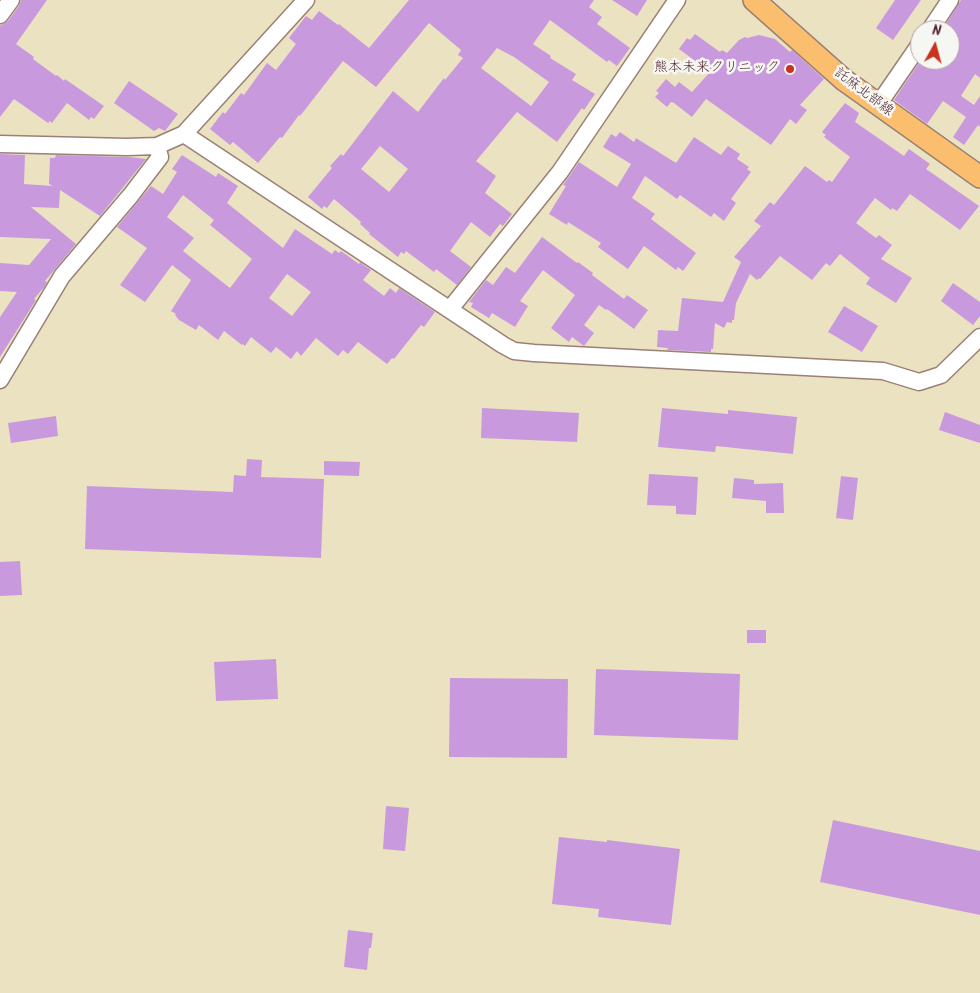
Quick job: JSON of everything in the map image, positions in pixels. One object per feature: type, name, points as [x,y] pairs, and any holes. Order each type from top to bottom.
[{"type":"main road","name":"託麻北部線","points":[[754,0],[844,80],[980,177]]},
{"type":"street","points":[[0,15],[11,0]]},
{"type":"street","points":[[0,144],[127,148],[157,146],[184,134],[306,0]]},
{"type":"street","points":[[450,309],[560,172],[677,0]]},
{"type":"street","points":[[937,20],[950,0]]},
{"type":"street","points":[[878,105],[910,59]]},
{"type":"street","points":[[184,134],[502,345],[514,350],[534,353],[883,371],[919,382],[941,375],[980,337]]},
{"type":"street","points":[[0,380],[62,276],[131,194],[160,156],[157,146]]},
{"type":"building","points":[[21,0],[47,0],[16,44],[56,76],[64,81],[65,79],[104,106],[94,119],[91,117],[89,120],[67,103],[52,123],[50,121],[48,123],[14,99],[0,117],[0,26],[8,21]]},
{"type":"building","points":[[409,0],[594,0],[589,7],[602,17],[597,24],[630,48],[617,66],[609,60],[607,62],[550,20],[533,44],[551,56],[550,58],[576,74],[572,80],[595,94],[584,110],[582,108],[557,142],[517,112],[476,161],[496,176],[485,193],[512,214],[503,226],[500,224],[490,237],[471,222],[450,251],[471,267],[457,285],[436,269],[434,272],[406,251],[404,254],[401,252],[398,257],[369,234],[360,224],[361,222],[334,199],[327,208],[324,206],[322,209],[308,197],[332,168],[330,166],[341,154],[343,156],[393,91],[418,112],[444,78],[445,80],[463,58],[458,55],[461,50],[429,23],[376,87],[343,61],[282,138],[280,137],[258,163],[233,142],[230,145],[210,129],[223,112],[225,114],[241,93],[244,95],[267,63],[276,70],[296,44],[289,38],[306,16],[312,20],[319,11],[369,48]],"holes":[[[497,48],[514,57],[549,82],[531,106],[481,68]],[[380,146],[408,169],[389,192],[361,169]]]},
{"type":"building","points":[[612,0],[647,0],[637,16]]},
{"type":"building","points":[[895,0],[921,0],[893,40],[876,28]]},
{"type":"building","points":[[961,0],[980,0],[980,78],[975,74],[961,96],[974,105],[980,96],[980,127],[978,125],[964,145],[953,137],[966,117],[943,101],[927,124],[894,100],[914,70],[960,70],[960,20],[948,20]]},
{"type":"building","points":[[695,34],[720,52],[722,50],[727,53],[739,40],[745,37],[759,35],[775,39],[790,52],[792,50],[824,79],[800,105],[807,110],[796,124],[790,119],[771,145],[706,99],[692,117],[674,103],[671,102],[667,107],[655,97],[659,93],[656,91],[666,79],[675,87],[679,82],[692,92],[710,72],[679,49],[687,38],[690,40]]},
{"type":"building","points":[[129,81],[178,114],[165,131],[159,128],[154,131],[114,103]]},
{"type":"building","points":[[845,103],[859,113],[855,122],[904,156],[909,149],[930,164],[926,169],[979,206],[960,230],[910,194],[897,211],[892,208],[891,210],[875,198],[856,223],[876,238],[879,235],[892,245],[881,259],[912,278],[896,303],[866,284],[870,278],[840,254],[830,266],[826,263],[812,280],[780,256],[760,279],[757,280],[750,274],[736,303],[732,323],[727,322],[724,328],[715,323],[713,349],[711,349],[711,352],[667,350],[668,348],[657,347],[658,330],[678,331],[682,298],[723,302],[741,262],[734,257],[761,226],[754,221],[770,202],[774,205],[805,166],[827,182],[829,180],[832,182],[850,157],[824,137],[826,135],[822,132]]},
{"type":"building","points":[[620,132],[634,142],[636,138],[676,163],[694,137],[721,155],[728,146],[740,154],[737,159],[749,167],[747,169],[751,172],[731,199],[736,203],[724,221],[714,213],[711,217],[680,195],[677,199],[645,176],[632,198],[655,214],[651,219],[696,253],[683,271],[678,267],[676,270],[644,246],[628,269],[598,247],[601,243],[568,222],[567,225],[549,214],[566,186],[563,185],[579,162],[617,187],[631,164],[603,147],[611,134],[616,137]]},
{"type":"building","points":[[0,154],[25,155],[24,184],[53,186],[49,184],[50,158],[55,158],[56,155],[146,159],[100,216],[60,190],[59,208],[31,207],[76,244],[45,281],[47,282],[45,286],[34,299],[36,300],[0,357],[0,317],[17,292],[0,291],[0,263],[29,265],[51,239],[0,237]]},
{"type":"building","points":[[182,155],[216,177],[218,173],[238,186],[227,203],[283,248],[295,229],[332,254],[335,250],[339,253],[341,251],[371,270],[363,280],[384,296],[390,288],[396,293],[399,288],[435,312],[424,327],[421,325],[394,359],[392,358],[387,364],[358,342],[348,354],[343,350],[338,356],[316,338],[301,356],[297,351],[291,359],[276,347],[271,353],[251,337],[245,346],[224,331],[218,340],[199,325],[196,330],[179,320],[176,314],[171,311],[191,280],[172,265],[145,302],[120,285],[147,248],[117,227],[151,186],[163,194],[177,172],[172,169]],"holes":[[[183,195],[214,220],[210,225],[252,259],[230,288],[183,251],[194,238],[167,217]],[[287,274],[311,292],[292,316],[269,298]]]},
{"type":"building","points":[[542,237],[593,273],[592,275],[624,299],[627,295],[648,310],[634,329],[599,305],[584,325],[594,333],[584,346],[572,337],[569,342],[551,328],[575,295],[543,270],[520,301],[528,306],[515,327],[492,313],[489,318],[471,307],[473,303],[469,302],[486,280],[493,285],[506,267],[515,273]]},
{"type":"building","points":[[953,283],[980,302],[980,316],[973,325],[941,301]]},
{"type":"building","points":[[844,306],[878,326],[862,352],[828,332]]},
{"type":"building","points":[[482,408],[579,413],[577,442],[481,438]]},
{"type":"building","points":[[662,408],[728,414],[728,410],[797,417],[793,454],[716,446],[715,452],[658,447]]},
{"type":"building","points":[[945,412],[980,425],[980,443],[939,430]]},
{"type":"building","points":[[56,416],[58,436],[11,443],[8,423]]},
{"type":"building","points":[[247,459],[262,460],[261,477],[324,479],[321,558],[85,549],[87,486],[233,492],[234,475],[246,476]]},
{"type":"building","points":[[324,461],[360,462],[359,476],[324,475]]},
{"type":"building","points":[[649,474],[698,477],[696,515],[676,514],[676,506],[647,505]]},
{"type":"building","points":[[841,476],[858,478],[853,520],[836,518]]},
{"type":"building","points":[[734,478],[754,480],[754,484],[783,483],[784,513],[766,513],[766,501],[732,498]]},
{"type":"building","points":[[20,561],[22,595],[0,596],[0,562]]},
{"type":"building","points":[[747,630],[766,630],[766,643],[747,643]]},
{"type":"building","points":[[276,659],[278,699],[216,701],[214,662]]},
{"type":"building","points":[[596,669],[740,674],[738,740],[594,735]]},
{"type":"building","points":[[450,678],[568,679],[567,758],[449,757]]},
{"type":"building","points":[[386,806],[409,808],[405,851],[383,849]]},
{"type":"building","points":[[833,820],[980,851],[980,915],[820,882]]},
{"type":"building","points":[[559,837],[607,842],[607,840],[680,849],[671,925],[598,917],[599,909],[552,904]]},
{"type":"building","points":[[348,930],[373,933],[371,948],[369,948],[367,970],[344,967]]},
{"type":"place","name":"熊本未来クリニック","points":[[790,69]]}]
